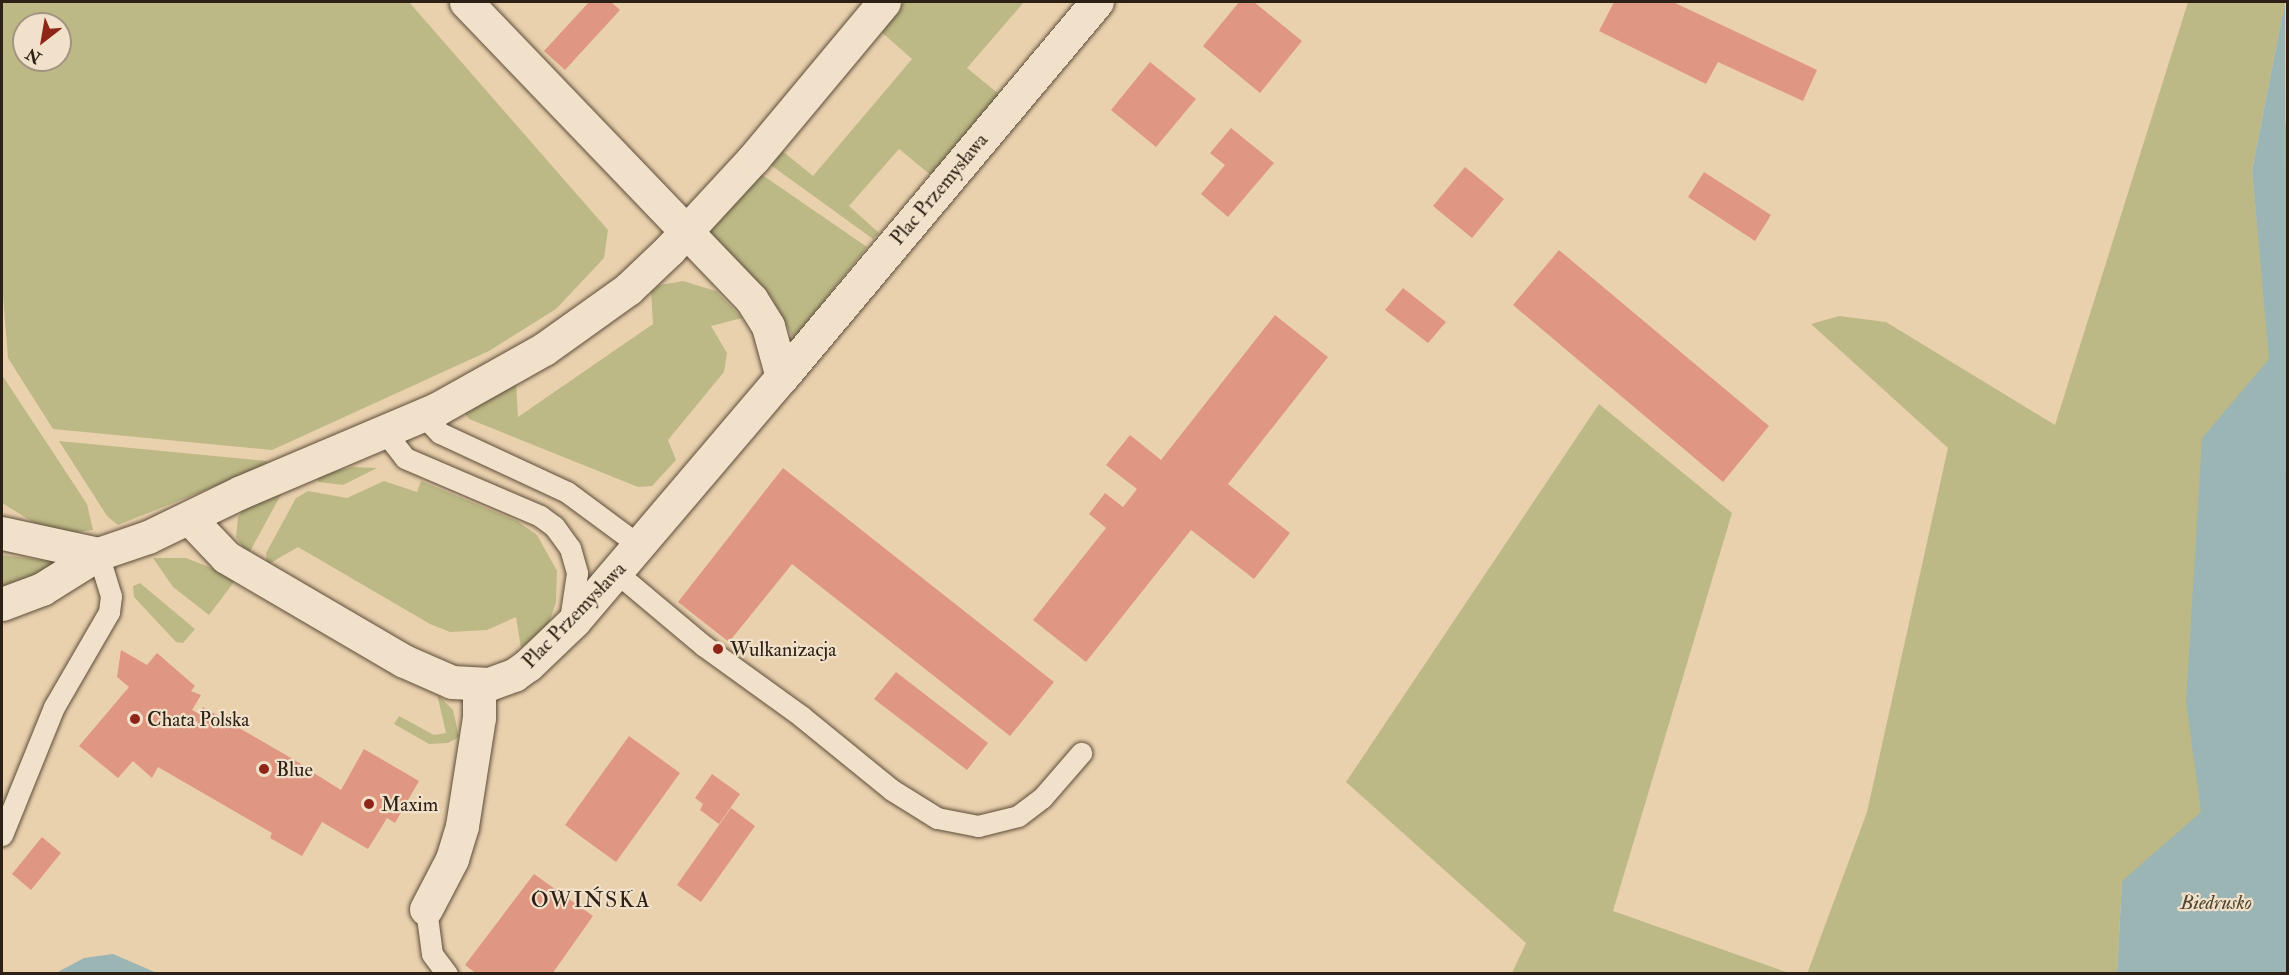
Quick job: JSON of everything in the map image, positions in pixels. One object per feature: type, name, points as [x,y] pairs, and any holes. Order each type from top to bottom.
[{"type":"street","points":[[466,2],[661,201],[685,234],[760,313],[774,343],[782,377]]},
{"type":"street","points":[[2,604],[42,589],[98,554],[190,519],[241,492],[423,415],[493,381],[576,327],[642,277],[685,234],[884,2]]},
{"type":"street","name":"Plac Przemysława","points":[[190,519],[226,557],[404,661],[452,682],[479,686],[514,675],[566,628],[617,573],[1097,2]]},
{"type":"street","points":[[2,533],[98,554]]},
{"type":"street","points":[[426,909],[452,859],[462,826],[479,686]]},
{"type":"lane","points":[[423,415],[440,433],[567,492],[640,546]]},
{"type":"lane","points":[[384,431],[405,459],[540,516],[554,526],[570,548],[577,573],[576,598],[566,628]]},
{"type":"lane","points":[[2,835],[54,707],[110,612],[111,596],[98,554]]},
{"type":"lane","points":[[617,573],[704,646],[810,723],[892,790],[937,818],[978,826],[1018,816],[1042,798],[1081,753]]},
{"type":"lane","points":[[426,909],[432,954],[447,974]]},
{"type":"green space","points":[[2,2],[409,2],[608,230],[604,258],[556,309],[489,351],[272,450],[53,429],[8,358],[2,283]]},
{"type":"green space","points":[[904,2],[1024,2],[967,68],[1000,95],[932,176],[899,149],[849,206],[879,233],[873,239],[768,163],[780,149],[813,176],[912,59],[879,30]]},
{"type":"green space","points":[[2188,2],[2285,2],[2252,170],[2259,244],[2287,116],[2287,973],[2122,881],[2117,973],[1807,974],[1867,812],[1948,448],[1811,324],[1839,316],[1886,322],[2055,425]]},
{"type":"green space","points":[[758,172],[867,247],[794,339],[772,298],[709,232]]},
{"type":"green space","points":[[683,281],[716,291],[742,318],[711,326],[727,353],[724,372],[668,440],[676,460],[652,486],[638,487],[469,419],[463,411],[516,383],[518,417],[653,324],[651,291],[660,285]]},
{"type":"green space","points":[[2,375],[87,504],[93,530],[70,533],[38,525],[2,503]]},
{"type":"green space","points":[[1599,404],[1732,513],[1613,911],[1789,973],[1512,973],[1526,943],[1346,782]]},
{"type":"green space","points":[[59,441],[266,461],[268,465],[118,525],[107,516]]},
{"type":"green space","points":[[353,467],[377,468],[343,485],[319,482],[316,476]]},
{"type":"green space","points":[[384,481],[417,492],[421,481],[517,521],[537,535],[557,571],[556,602],[548,626],[521,648],[516,617],[487,630],[450,632],[430,624],[298,547],[267,565],[266,553],[296,498],[308,491],[347,498]]},
{"type":"green space","points":[[284,489],[248,555],[236,537],[238,517],[244,508]]},
{"type":"green space","points":[[2,555],[57,562],[56,569],[2,586]]},
{"type":"green space","points":[[153,558],[186,558],[237,578],[209,615],[173,587]]},
{"type":"green space","points":[[140,583],[195,629],[183,643],[176,642],[134,597],[133,586]]},
{"type":"green space","points":[[437,694],[453,710],[459,737],[448,743],[429,744],[394,724],[399,716],[434,735],[446,733]]},
{"type":"water","name":"Biedrusko","points":[[2285,2],[2287,973],[2117,973],[2122,881],[2201,812],[2186,702],[2202,438],[2269,359],[2252,170]]},
{"type":"water","points":[[113,954],[157,973],[56,973],[84,958]]},
{"type":"building","points":[[589,2],[611,2],[620,10],[565,70],[544,51]]},
{"type":"building","points":[[1239,2],[1254,2],[1302,41],[1260,93],[1203,46]]},
{"type":"building","points":[[1614,2],[1673,2],[1817,70],[1803,101],[1718,62],[1706,84],[1599,31]]},
{"type":"building","points":[[1150,62],[1196,99],[1156,147],[1111,110]]},
{"type":"building","points":[[1231,128],[1274,163],[1228,217],[1201,194],[1225,165],[1210,153]]},
{"type":"building","points":[[1465,167],[1504,199],[1472,238],[1433,206]]},
{"type":"building","points":[[1704,172],[1771,215],[1755,241],[1688,197]]},
{"type":"building","points":[[1559,250],[1769,426],[1723,482],[1513,305]]},
{"type":"building","points":[[1403,288],[1446,322],[1428,343],[1385,310]]},
{"type":"building","points":[[1275,315],[1328,357],[1228,484],[1290,533],[1254,579],[1191,530],[1086,662],[1033,620],[1106,528],[1089,514],[1105,493],[1123,507],[1137,489],[1106,465],[1130,435],[1161,460]]},
{"type":"building","points":[[783,468],[1054,682],[1010,736],[792,564],[729,642],[678,602]]},
{"type":"building","points":[[121,650],[147,665],[157,653],[195,686],[191,691],[201,695],[192,710],[199,714],[203,707],[303,765],[300,771],[306,774],[309,770],[341,790],[364,749],[419,781],[395,823],[387,818],[368,849],[322,822],[302,856],[270,838],[272,833],[158,767],[152,778],[133,761],[118,778],[79,746],[129,687],[117,677]]},
{"type":"building","points":[[896,672],[988,743],[967,770],[874,699]]},
{"type":"building","points":[[629,736],[680,773],[616,862],[565,825]]},
{"type":"building","points":[[712,774],[740,794],[719,824],[700,810],[703,804],[695,798]]},
{"type":"building","points":[[731,808],[755,826],[701,902],[677,885]]},
{"type":"building","points":[[42,837],[61,853],[31,890],[12,874]]},
{"type":"building","points":[[534,874],[593,916],[552,974],[477,974],[465,965]]},
{"type":"place","name":"Wulkanizacja","points":[[718,649]]},
{"type":"place","name":"Chata Polska","points":[[135,719]]},
{"type":"place","name":"Blue","points":[[264,769]]},
{"type":"place","name":"Maxim","points":[[369,804]]},
{"type":"district","name":"OWIŃSKA","points":[[591,901]]}]
